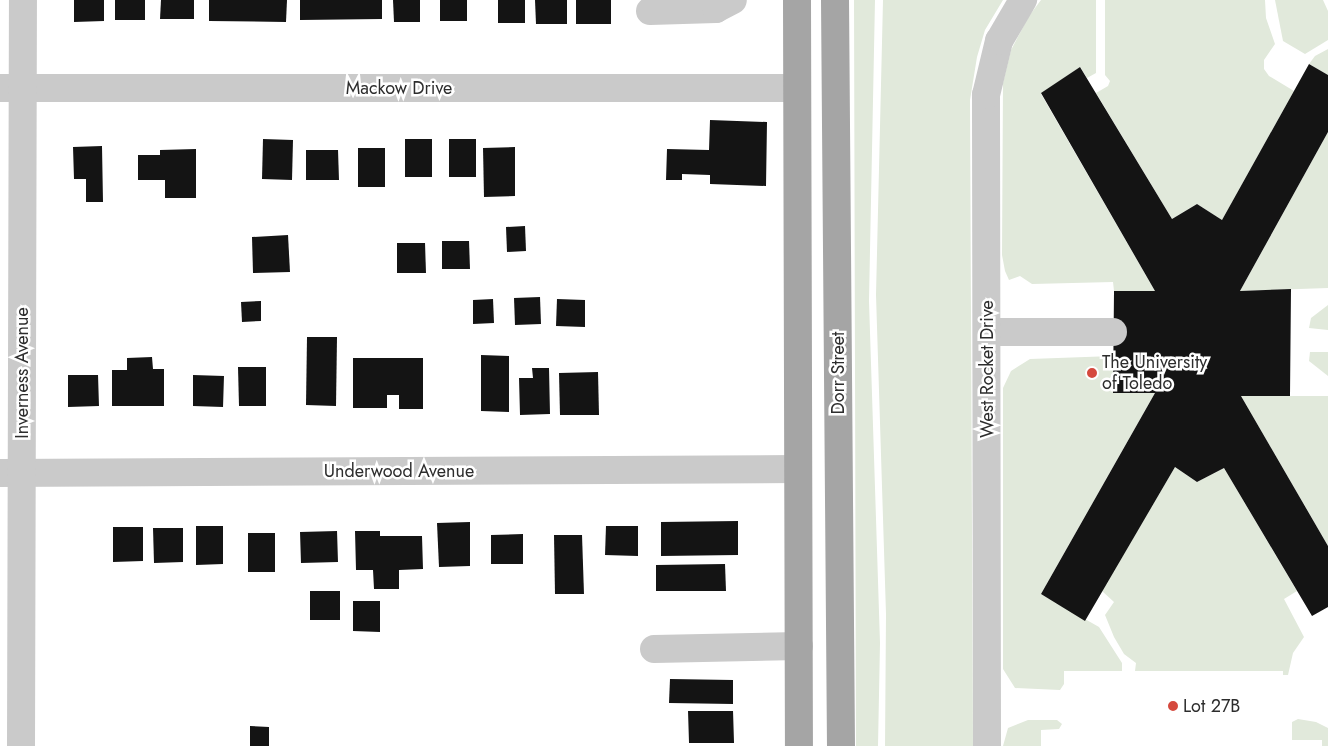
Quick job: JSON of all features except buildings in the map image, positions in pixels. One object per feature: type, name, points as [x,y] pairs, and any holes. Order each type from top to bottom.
[{"type":"main road","points":[[797,0],[799,746]]},
{"type":"main road","name":"Dorr Street","points":[[835,0],[841,746]]},
{"type":"main road","points":[[798,322],[814,322],[821,326],[824,332],[823,429],[839,572]]},
{"type":"street","name":"Inverness Avenue","points":[[22,746],[11,473],[11,88],[23,0]]},
{"type":"street","points":[[650,11],[716,9],[733,0]]},
{"type":"street","name":"West Rocket Drive","points":[[987,746],[986,95],[999,41],[1023,0]]},
{"type":"street","name":"Mackow Drive","points":[[11,88],[797,88]]},
{"type":"street","points":[[986,332],[1113,332]]},
{"type":"street","name":"Underwood Avenue","points":[[11,473],[798,469]]},
{"type":"street","points":[[654,649],[799,646]]},
{"type":"shaded area","points":[[854,0],[875,0],[869,301],[880,643],[878,746],[856,746]]},
{"type":"shaded area","points":[[883,0],[1003,0],[985,30],[977,57],[970,100],[973,746],[885,746],[886,614],[876,295]]},
{"type":"shaded area","points":[[1041,0],[1096,0],[1096,73],[1087,78],[1080,67],[1041,94],[1155,291],[1114,291],[1113,282],[1032,284],[1020,276],[1009,280],[1005,271],[1002,255],[1003,83],[1011,50],[1029,16]]},
{"type":"shaded area","points":[[1105,0],[1265,0],[1266,18],[1275,44],[1264,60],[1264,69],[1269,76],[1294,91],[1222,220],[1197,204],[1172,219],[1096,93],[1108,86],[1110,81],[1105,75]]},
{"type":"shaded area","points":[[1275,0],[1323,0],[1328,11],[1328,40],[1305,54],[1283,41]]},
{"type":"shaded area","points":[[1328,49],[1328,75],[1309,64],[1315,56]]},
{"type":"shaded area","points":[[1328,132],[1328,288],[1240,291]]},
{"type":"shaded area","points":[[1328,305],[1328,330],[1309,328],[1311,318]]},
{"type":"shaded area","points":[[1310,352],[1328,352],[1328,376],[1309,361]]},
{"type":"shaded area","points":[[1113,356],[1113,393],[1155,393],[1041,594],[1099,627],[1122,663],[1122,671],[1064,671],[1064,684],[1060,690],[1015,688],[1003,669],[1003,388],[1011,371],[1030,359]]},
{"type":"shaded area","points":[[1241,396],[1328,396],[1328,546]]},
{"type":"shaded area","points":[[1175,467],[1197,482],[1224,468],[1297,591],[1284,599],[1304,637],[1293,653],[1288,675],[1283,675],[1283,671],[1135,671],[1136,663],[1124,654],[1114,637],[1105,615],[1114,602],[1102,591]]},
{"type":"shaded area","points":[[1298,719],[1316,722],[1328,728],[1328,746],[1322,746],[1322,740],[1292,740],[1292,722]]},
{"type":"shaded area","points":[[1028,720],[1057,720],[1062,724],[1059,729],[1041,730],[1041,746],[1003,746],[1008,728]]},
{"type":"place","name":"The University of Toledo","points":[[1092,373]]},
{"type":"place","name":"Lot 27B","points":[[1173,706]]}]
